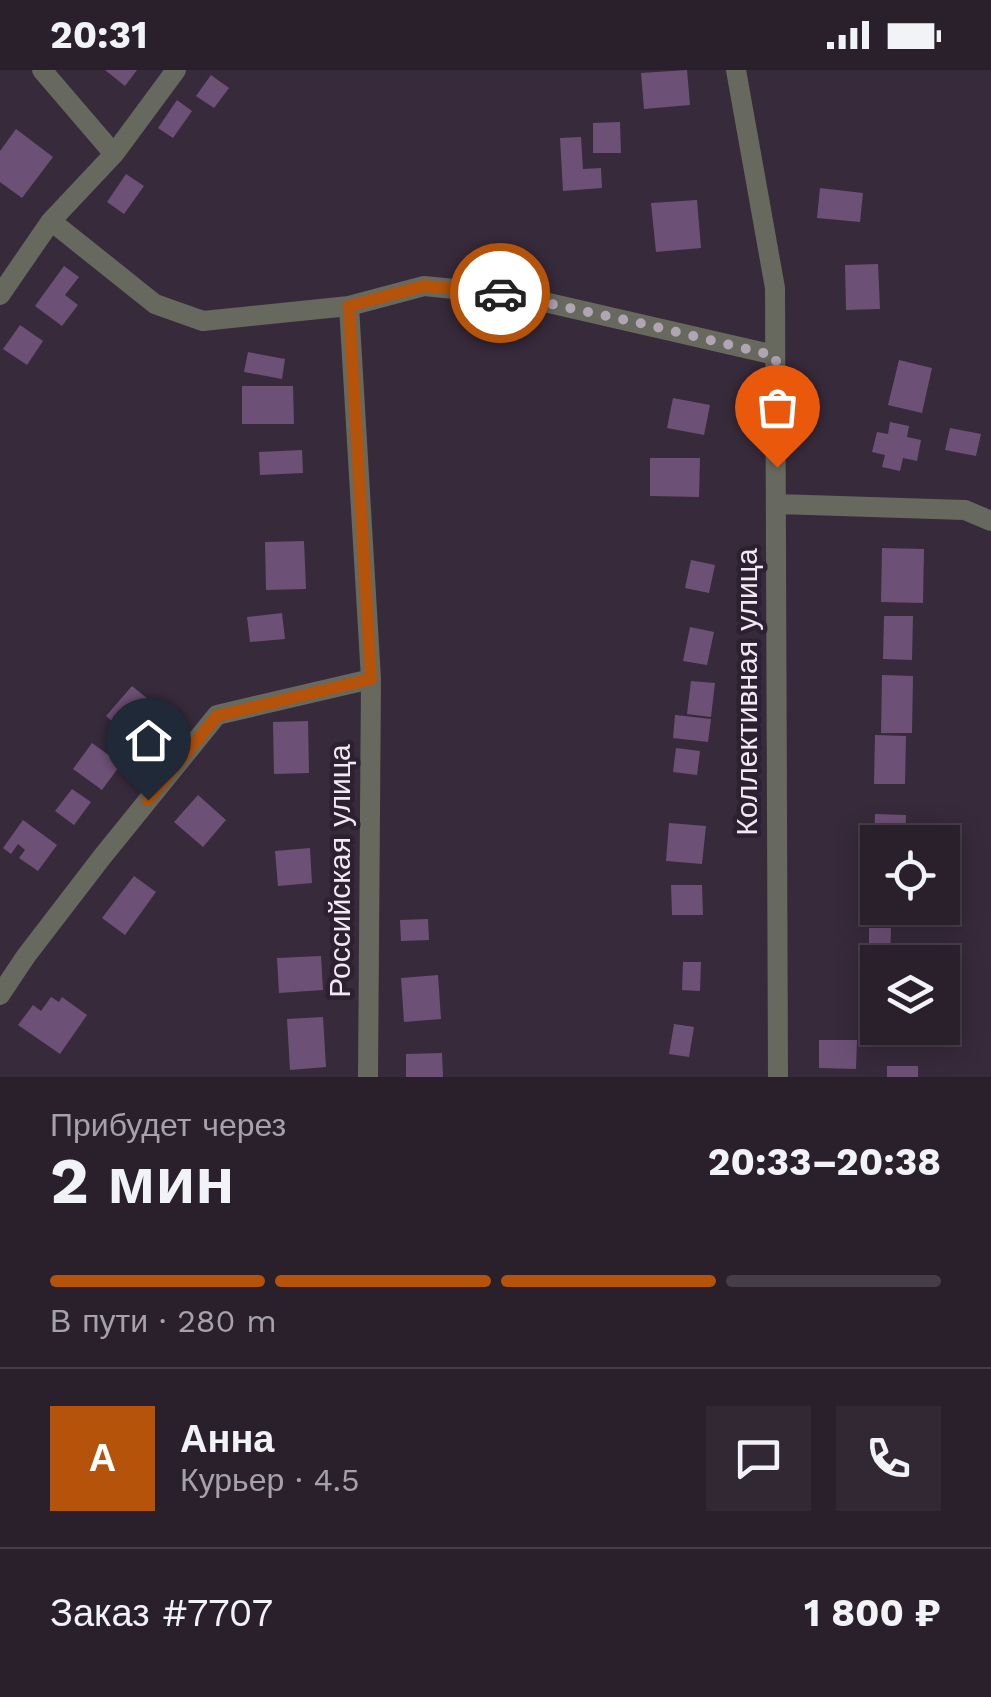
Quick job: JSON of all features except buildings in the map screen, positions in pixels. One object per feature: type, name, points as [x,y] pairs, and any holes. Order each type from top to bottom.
[{"type":"street","points":[[42,70],[114,154]]},
{"type":"street","points":[[0,295],[51,221],[114,154],[176,70]]},
{"type":"street","name":"Коллективная улица","points":[[736,70],[774,288],[778,1077]]},
{"type":"street","points":[[51,221],[156,304],[203,322],[349,306],[424,286],[514,295],[776,356]]},
{"type":"street","name":"Российская улица","points":[[349,306],[371,679],[368,1077]]},
{"type":"street","points":[[777,504],[964,510],[991,521]]},
{"type":"street","points":[[0,995],[26,956],[217,716],[371,679]]},
{"type":"way so far","points":[[500,293],[776,356],[777,467]]},
{"type":"route","points":[[148,800],[217,716],[371,679],[349,306],[424,286],[500,293]]}]
